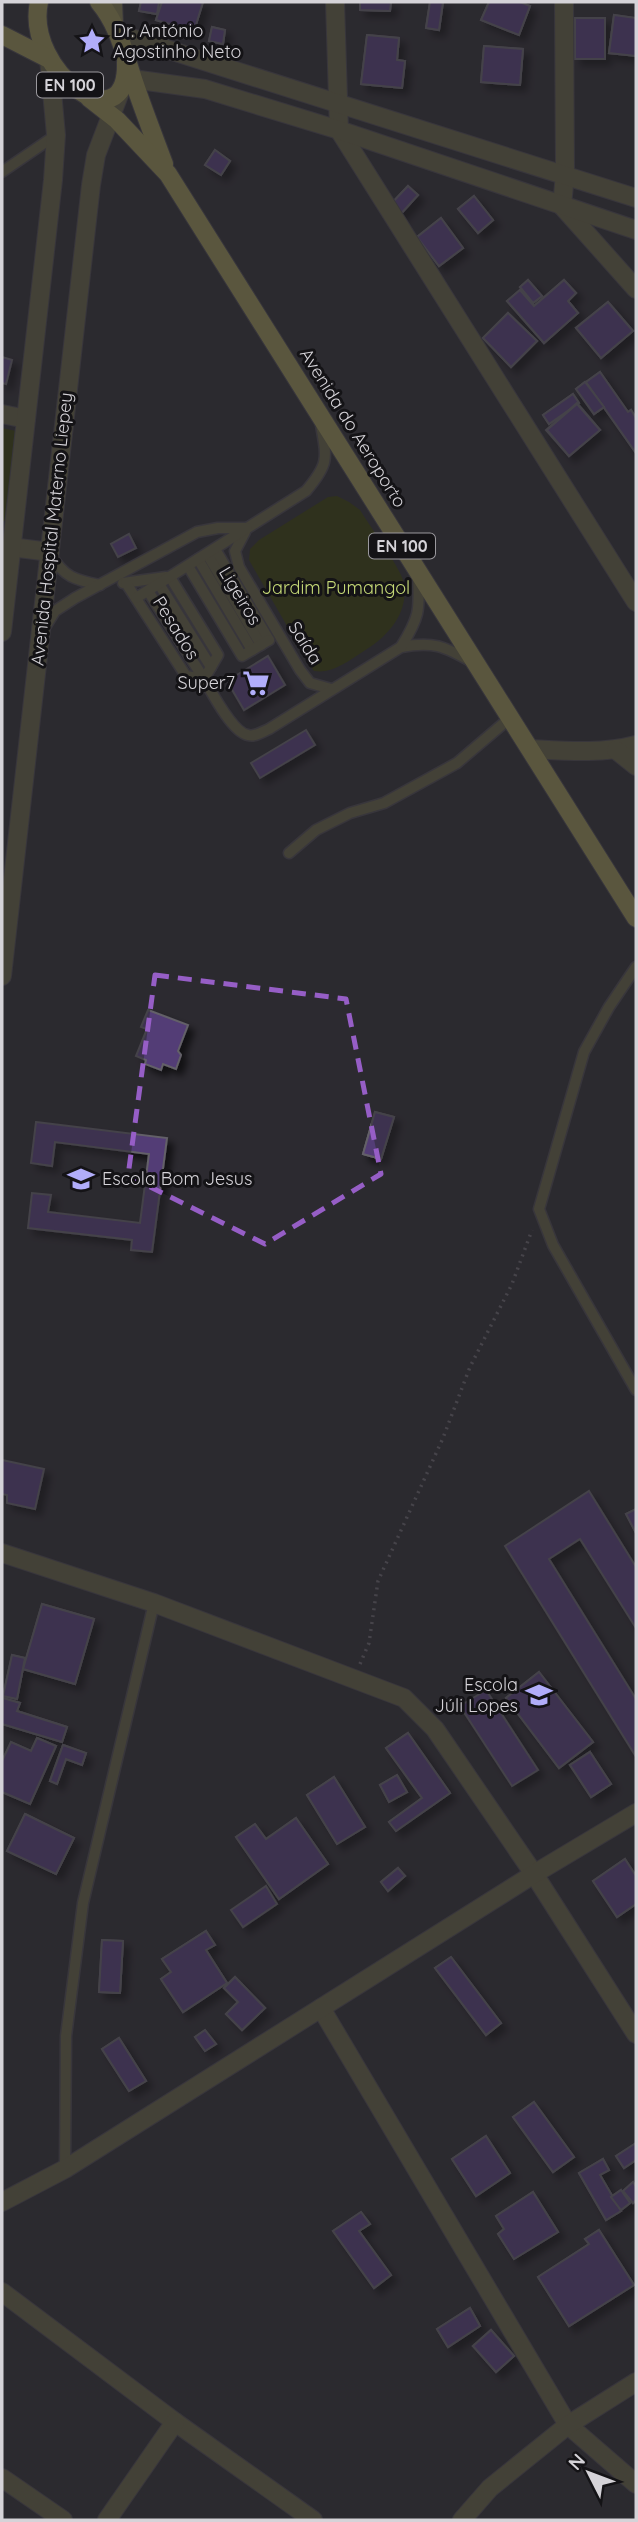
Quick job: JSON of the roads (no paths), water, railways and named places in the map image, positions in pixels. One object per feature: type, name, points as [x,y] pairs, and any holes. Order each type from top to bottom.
[{"type":"main road","name":"EN 100","points":[[39,2],[37,20],[49,59],[72,87],[111,115],[168,174]]},
{"type":"main road","name":"EN 100","points":[[99,2],[117,29],[126,54],[127,81],[168,174]]},
{"type":"main road","name":"EN 100","points":[[2,35],[49,59]]},
{"type":"main road","name":"EN 100","points":[[89,98],[106,98],[115,94],[127,81]]},
{"type":"main road","name":"Avenida do Aeroporto","points":[[168,174],[636,918]]},
{"type":"street","points":[[31,2],[37,20]]},
{"type":"street","points":[[113,2],[117,29],[636,198]]},
{"type":"street","points":[[335,2],[338,130],[636,602]]},
{"type":"street","points":[[564,2],[565,174],[562,206],[636,289]]},
{"type":"street","points":[[2,632],[7,546],[26,419],[53,180],[56,135],[49,59]]},
{"type":"street","points":[[127,81],[205,89],[338,130],[636,230]]},
{"type":"street","name":"Avenida Hospital Materno Liepey","points":[[2,976],[91,185],[96,155],[127,81]]},
{"type":"street","points":[[2,414],[26,419]]},
{"type":"street","points":[[7,546],[50,552]]},
{"type":"street","points":[[531,749],[574,752],[617,750],[636,744]]},
{"type":"street","points":[[617,750],[636,766]]},
{"type":"street","points":[[2,1552],[154,1602],[404,1698],[435,1729],[534,1874],[636,2034]]},
{"type":"street","points":[[2,2202],[65,2169],[534,1874],[636,1813]]},
{"type":"street","points":[[321,2008],[568,2425],[636,2484]]},
{"type":"street","points":[[2,2292],[174,2423],[313,2520]]},
{"type":"street","points":[[446,2520],[464,2517],[490,2488],[568,2425],[636,2382]]},
{"type":"street","points":[[107,2520],[174,2423]]},
{"type":"street","points":[[2,2478],[63,2520]]},
{"type":"lane","points":[[2,172],[56,135]]},
{"type":"lane","points":[[136,598],[306,491],[320,474],[326,457],[320,415]]},
{"type":"lane","points":[[40,636],[55,611],[197,532],[218,528],[248,528]]},
{"type":"lane","name":"Saída","points":[[248,528],[235,551],[239,567],[286,648],[310,682],[331,690]]},
{"type":"lane","points":[[50,552],[60,570],[76,580],[99,585],[170,577]]},
{"type":"lane","name":"Ligeiros","points":[[202,557],[256,647]]},
{"type":"lane","name":"Ligeiros","points":[[202,557],[256,647]]},
{"type":"lane","points":[[401,647],[414,626],[420,607],[418,571]]},
{"type":"lane","name":"Pesados","points":[[170,577],[218,655],[204,679]]},
{"type":"lane","name":"Pesados","points":[[126,583],[186,676],[204,679]]},
{"type":"lane","name":"Pesados","points":[[159,584],[211,667]]},
{"type":"lane","name":"Pesados","points":[[148,591],[237,730],[247,736],[269,730],[331,690]]},
{"type":"lane","points":[[331,690],[401,647],[423,643],[444,646],[478,665]]},
{"type":"lane","points":[[256,647],[286,648]]},
{"type":"lane","points":[[289,853],[316,830],[350,813],[384,803],[457,763],[511,716]]},
{"type":"lane","points":[[636,967],[609,1007],[584,1052],[540,1209],[553,1245],[636,1390]]},
{"type":"lane","points":[[65,2169],[66,2036],[83,1903],[154,1602]]},
{"type":"place","name":"Dr. António Agostinho Neto","points":[[92,41]]},
{"type":"place","name":"Super7","points":[[256,683]]},
{"type":"place","name":"Escola Bom Jesus","points":[[81,1179]]},
{"type":"place","name":"Escola Júli Lopes","points":[[539,1695]]},
{"type":"park label","name":"Jardim Pumangol","points":[[336,588]]}]
